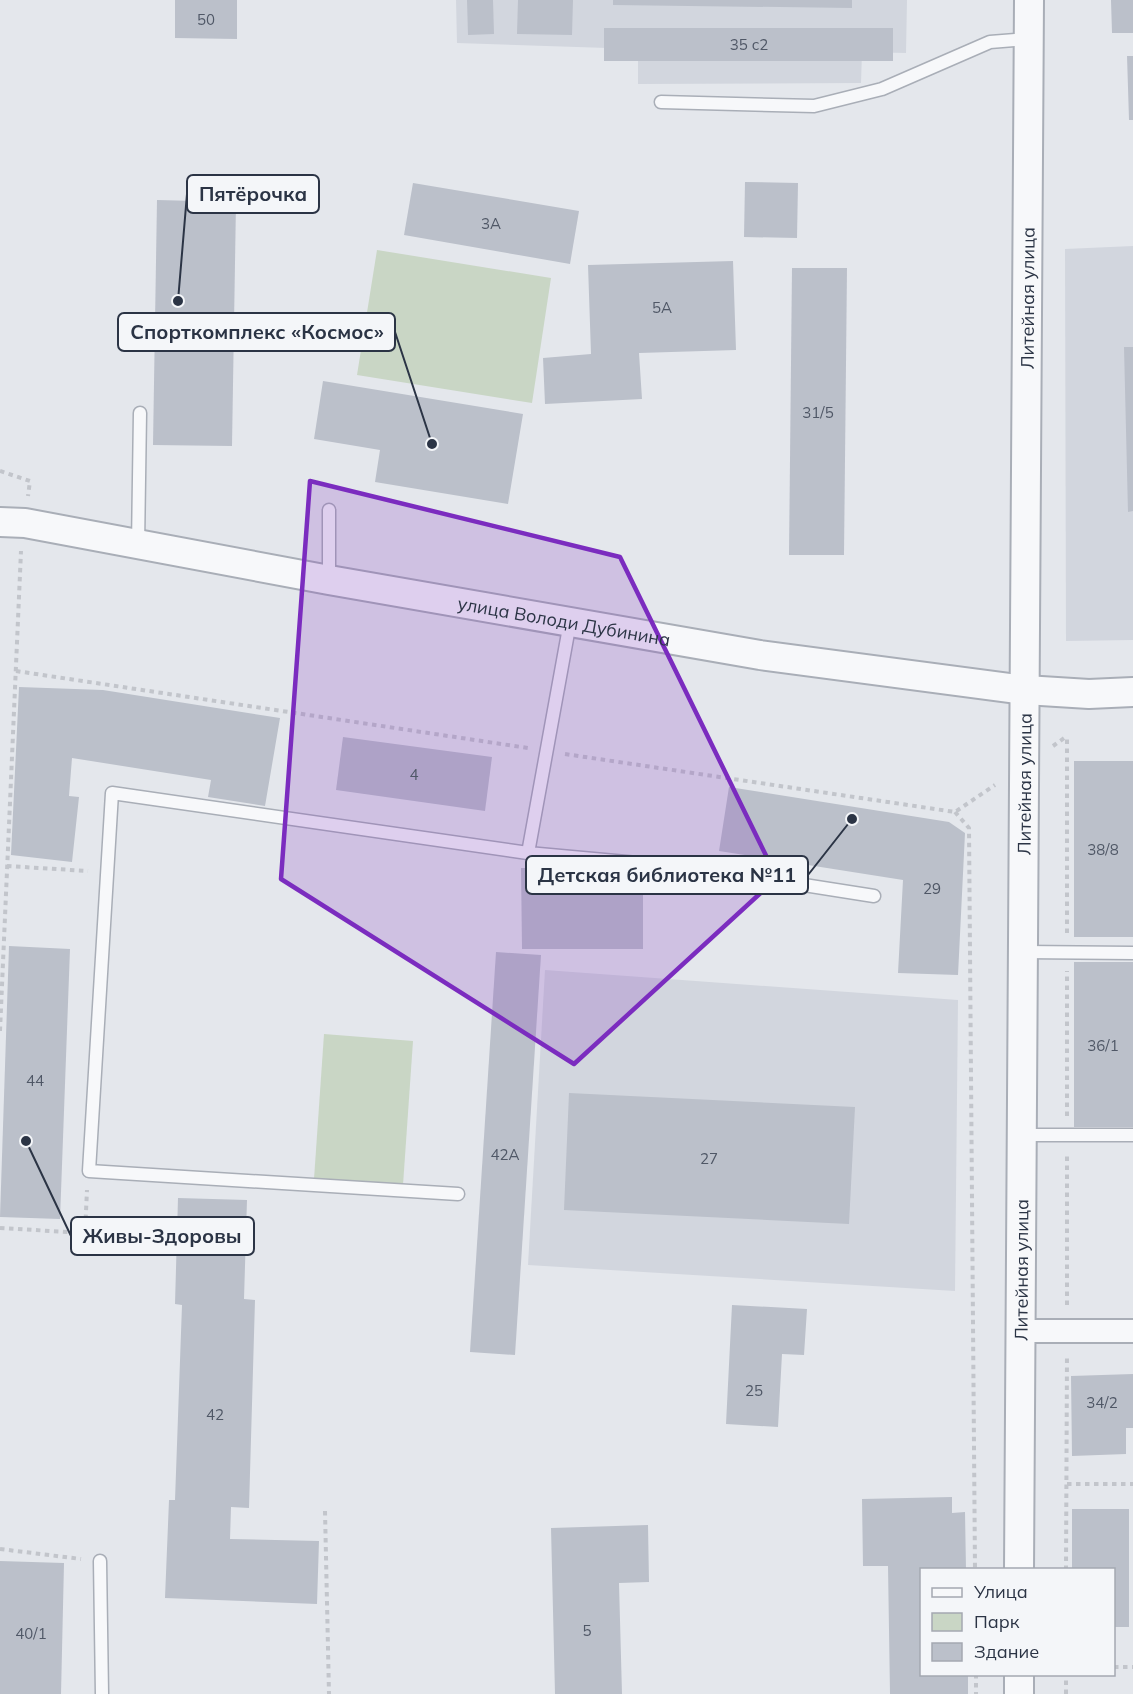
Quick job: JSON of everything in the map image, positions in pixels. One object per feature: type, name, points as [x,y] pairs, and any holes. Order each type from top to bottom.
[{"type":"street","name":"Литейная улица","points":[[1019,1568],[1029,0]]},
{"type":"street","points":[[0,508],[8,526]]},
{"type":"street","name":"улица Володи Дубинина","points":[[8,526],[138,545],[760,655],[1025,690],[1089,694],[1133,692]]},
{"type":"street","points":[[1019,1331],[1133,1331]]},
{"type":"street","points":[[1019,1676],[1019,1694]]},
{"type":"lane","points":[[661,102],[814,106],[882,89],[990,42],[1029,39]]},
{"type":"lane","points":[[138,545],[140,413]]},
{"type":"lane","points":[[329,510],[329,580]]},
{"type":"lane","points":[[528,853],[570,622]]},
{"type":"lane","points":[[458,1194],[89,1171],[112,794],[528,853],[703,869],[874,896]]},
{"type":"lane","points":[[1022,952],[1133,953]]},
{"type":"lane","points":[[1021,1135],[1133,1135]]},
{"type":"lane","points":[[100,1561],[102,1694]]},
{"type":"path","points":[[0,1031],[21,559]]},
{"type":"path","points":[[954,812],[969,828],[975,1568]]},
{"type":"path","points":[[7,866],[107,872]]},
{"type":"path","points":[[0,1228],[85,1233],[89,1171]]},
{"type":"path","points":[[1067,1484],[1133,1484]]},
{"type":"path","points":[[325,1511],[329,1694]]},
{"type":"path","points":[[0,1549],[100,1561]]},
{"type":"path","points":[[1115,1667],[1133,1667]]},
{"type":"path","points":[[976,1676],[976,1694]]},
{"type":"path","points":[[1066,1676],[1066,1694]]},
{"type":"highlighted area","points":[[310,481],[620,557],[777,878],[574,1064],[281,879]]},
{"type":"shaded area","points":[[456,0],[907,0],[906,53],[862,52],[861,83],[638,84],[638,49],[457,43]]},
{"type":"shaded area","points":[[1133,246],[1133,640],[1066,641],[1065,249]]},
{"type":"shaded area","points":[[545,970],[958,1000],[955,1291],[528,1265]]},
{"type":"green space","points":[[377,250],[551,278],[532,403],[357,375]]},
{"type":"green space","points":[[324,1034],[413,1041],[403,1185],[314,1179]]},
{"type":"building","points":[[175,0],[237,0],[237,39],[175,38]]},
{"type":"building","points":[[467,0],[493,0],[494,34],[468,35]]},
{"type":"building","points":[[518,0],[573,0],[572,35],[517,34]]},
{"type":"building","points":[[613,0],[852,0],[852,8],[613,5]]},
{"type":"building","points":[[1111,0],[1133,0],[1133,33],[1112,33]]},
{"type":"building","points":[[604,28],[893,28],[893,61],[604,61]]},
{"type":"building","points":[[1127,56],[1133,56],[1133,120],[1129,120]]},
{"type":"building","points":[[745,182],[798,183],[797,238],[744,237]]},
{"type":"building","points":[[413,183],[579,211],[570,264],[404,235]]},
{"type":"building","points":[[157,200],[236,202],[232,446],[153,445]]},
{"type":"building","points":[[733,261],[736,350],[639,353],[642,399],[545,404],[543,358],[591,354],[588,265]]},
{"type":"building","points":[[792,268],[847,268],[844,555],[789,555]]},
{"type":"building","points":[[1124,347],[1133,347],[1133,511],[1128,512]]},
{"type":"building","points":[[323,381],[523,414],[508,504],[375,482],[380,450],[314,439]]},
{"type":"building","points":[[19,687],[103,690],[280,718],[265,806],[208,797],[211,780],[72,758],[69,796],[79,797],[72,862],[11,855]]},
{"type":"building","points":[[343,737],[492,757],[485,811],[336,790]]},
{"type":"building","points":[[1074,761],[1133,761],[1133,937],[1074,937]]},
{"type":"building","points":[[729,787],[949,822],[965,833],[958,975],[898,973],[903,880],[719,851]]},
{"type":"building","points":[[521,868],[643,868],[643,949],[522,949]]},
{"type":"building","points":[[9,946],[70,949],[60,1219],[0,1217]]},
{"type":"building","points":[[496,952],[541,955],[515,1355],[470,1352]]},
{"type":"building","points":[[1074,962],[1133,962],[1133,1127],[1074,1127]]},
{"type":"building","points":[[569,1093],[855,1107],[849,1224],[564,1210]]},
{"type":"building","points":[[178,1198],[247,1200],[244,1299],[255,1300],[249,1508],[231,1507],[230,1539],[319,1541],[317,1604],[165,1598],[169,1500],[175,1500],[182,1305],[175,1304]]},
{"type":"building","points":[[732,1305],[807,1309],[804,1355],[782,1354],[778,1427],[726,1424]]},
{"type":"building","points":[[1133,1374],[1133,1428],[1126,1428],[1126,1454],[1072,1456],[1071,1376]]},
{"type":"building","points":[[952,1497],[952,1513],[965,1512],[966,1568],[920,1568],[920,1676],[968,1676],[968,1694],[890,1694],[888,1566],[863,1566],[862,1499]]},
{"type":"building","points":[[1072,1509],[1129,1509],[1129,1627],[1115,1627],[1115,1568],[1072,1568]]},
{"type":"building","points":[[648,1525],[649,1582],[619,1583],[622,1694],[555,1694],[551,1528]]},
{"type":"building","points":[[0,1561],[64,1563],[61,1694],[0,1694]]},
{"type":"place","name":"Пятёрочка","points":[[178,301]]},
{"type":"place","name":"Спорткомплекс «Космос»","points":[[432,444]]},
{"type":"place","name":"Детская библиотека №11","points":[[852,819]]},
{"type":"place","name":"Живы-Здоровы","points":[[26,1141]]}]
